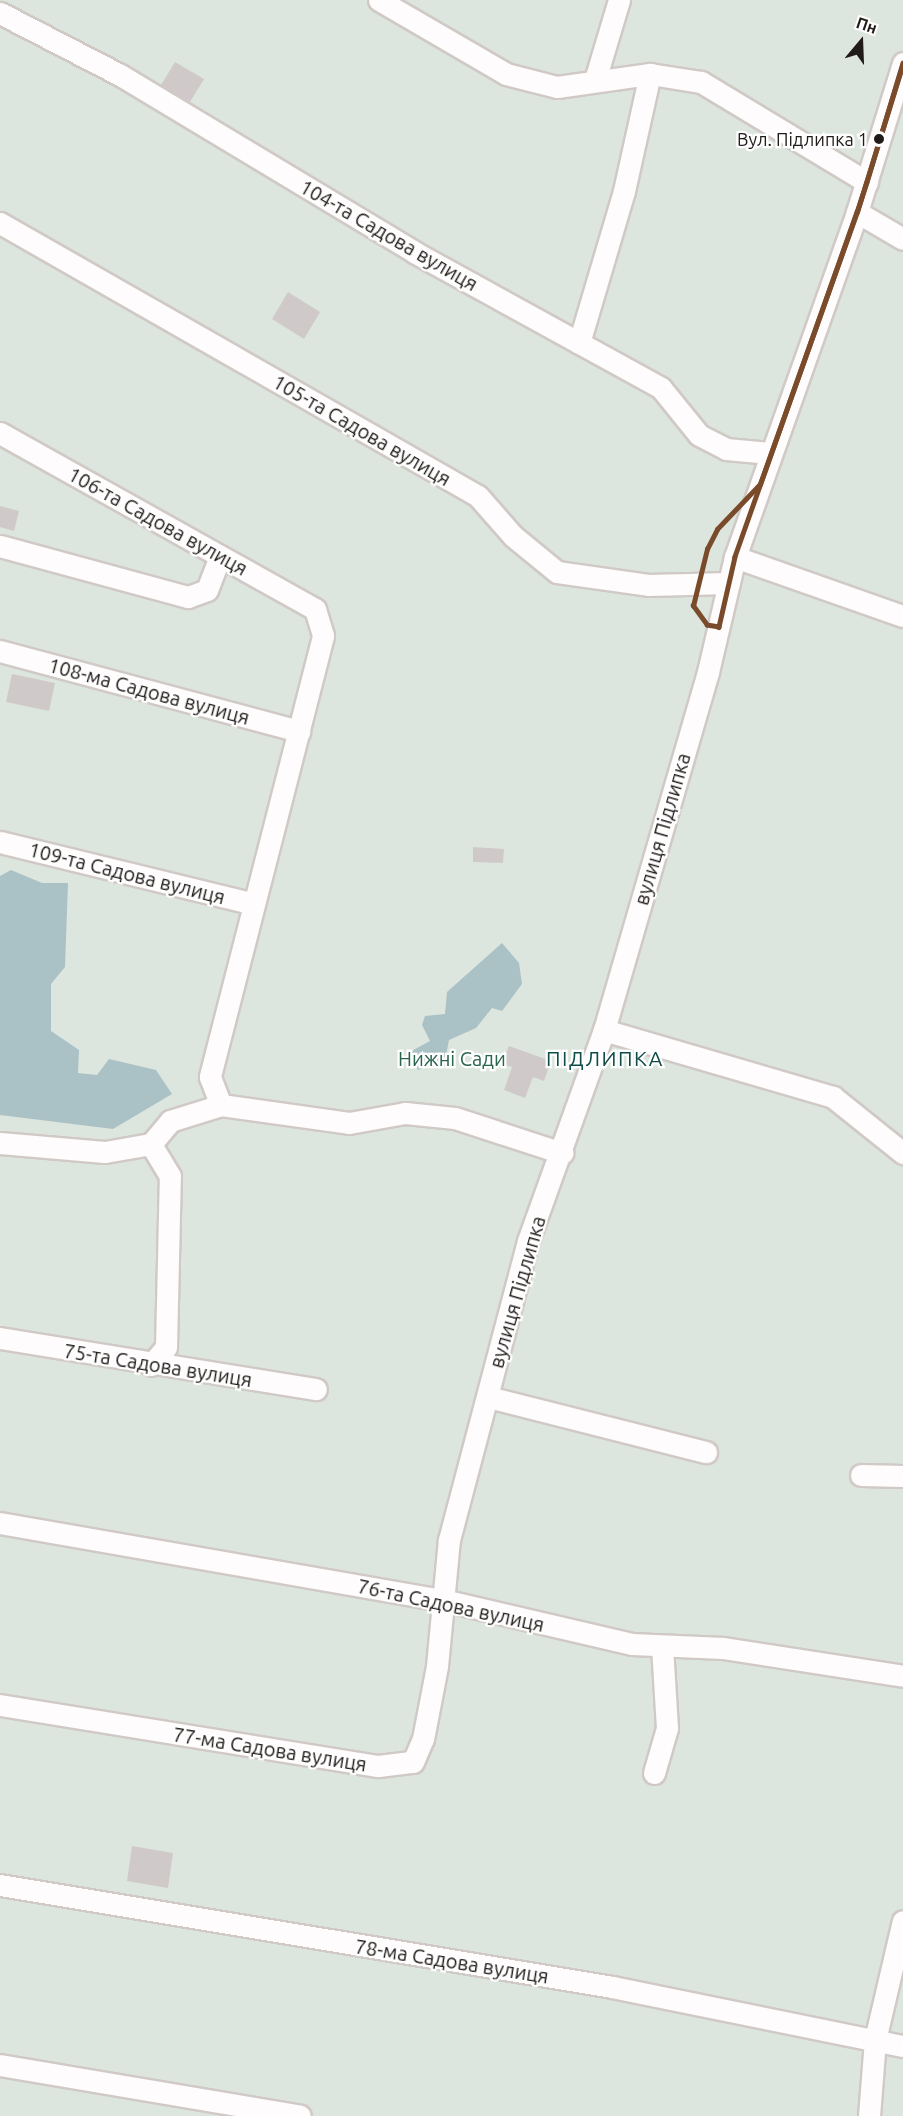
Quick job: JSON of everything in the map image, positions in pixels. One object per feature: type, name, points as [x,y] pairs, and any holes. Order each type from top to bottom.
[{"type":"street","points":[[379,0],[506,74],[557,87],[650,74],[701,82],[867,182]]},
{"type":"street","points":[[595,80],[619,0]]},
{"type":"street","name":"104-та Садова вулиця","points":[[0,13],[120,75],[579,343],[661,388],[699,435],[726,449],[770,453]]},
{"type":"street","name":"вулиця Підлипка","points":[[443,1600],[449,1540],[528,1241],[562,1153],[604,1029],[735,557],[857,212],[903,63]]},
{"type":"street","points":[[579,343],[624,190],[650,74]]},
{"type":"street","points":[[857,212],[903,239]]},
{"type":"street","name":"105-та Садова вулиця","points":[[0,223],[478,496],[513,536],[557,572],[648,585],[729,583]]},
{"type":"street","name":"106-та Садова вулиця","points":[[0,433],[315,609],[323,636],[299,731]]},
{"type":"street","points":[[0,546],[188,597],[207,590],[220,556]]},
{"type":"street","points":[[735,557],[903,616]]},
{"type":"street","name":"108-ма Садова вулиця","points":[[0,651],[299,731]]},
{"type":"street","points":[[221,1105],[210,1077],[299,731]]},
{"type":"street","name":"109-та Садова вулиця","points":[[0,842],[254,904]]},
{"type":"street","points":[[604,1029],[834,1097],[903,1153]]},
{"type":"street","points":[[0,1143],[105,1152],[152,1144],[170,1121],[221,1105],[349,1123],[405,1113],[455,1118],[562,1153]]},
{"type":"street","points":[[151,1365],[166,1347],[170,1176],[152,1144]]},
{"type":"street","name":"75-та Садова вулиця","points":[[0,1338],[151,1365],[316,1389]]},
{"type":"street","points":[[488,1397],[706,1452]]},
{"type":"street","points":[[861,1475],[903,1476]]},
{"type":"street","name":"76-та Садова вулиця","points":[[0,1523],[443,1600],[632,1644],[723,1648],[903,1676]]},
{"type":"street","name":"77-ма Садова вулиця","points":[[0,1705],[378,1766],[413,1762],[423,1739],[437,1666],[443,1600]]},
{"type":"street","points":[[654,1773],[667,1728],[662,1646]]},
{"type":"street","name":"78-ма Садова вулиця","points":[[0,1885],[612,1988],[903,2046]]},
{"type":"street","points":[[869,2116],[875,2040],[903,1921]]},
{"type":"street","points":[[0,2065],[300,2116]]},
{"type":"green space","name":"Нижні Сади","points":[[0,0],[903,0],[903,2116],[0,2116]]},
{"type":"water","points":[[11,870],[42,883],[68,883],[65,967],[51,984],[51,1031],[79,1050],[78,1073],[97,1075],[109,1059],[156,1070],[172,1094],[113,1129],[0,1115],[0,876]]},
{"type":"water","points":[[502,943],[519,963],[522,984],[502,1011],[492,1008],[476,1028],[449,1040],[445,1061],[418,1070],[408,1053],[430,1041],[422,1025],[425,1016],[445,1014],[447,992]]},
{"type":"building","points":[[175,62],[204,79],[190,102],[161,85]]},
{"type":"building","points":[[288,292],[320,312],[304,339],[272,319]]},
{"type":"building","points":[[0,506],[19,511],[14,531],[0,527]]},
{"type":"building","points":[[12,674],[55,683],[49,711],[6,702]]},
{"type":"building","points":[[473,847],[504,849],[503,863],[473,862]]},
{"type":"building","points":[[509,1046],[551,1061],[544,1081],[533,1077],[525,1098],[504,1090],[512,1067],[502,1064]]},
{"type":"building","points":[[132,1846],[173,1853],[168,1888],[127,1881]]},
{"type":"transit line","points":[[903,63],[867,182],[857,212],[903,63]]},
{"type":"transit line","points":[[857,212],[735,557],[719,627],[707,625],[693,606],[707,549],[717,529],[760,484],[857,212]]},
{"type":"place","name":"Вул. Підлипка 1","points":[[879,139]]},
{"type":"district","name":"ПІДЛИПКА","points":[[605,1058]]}]
